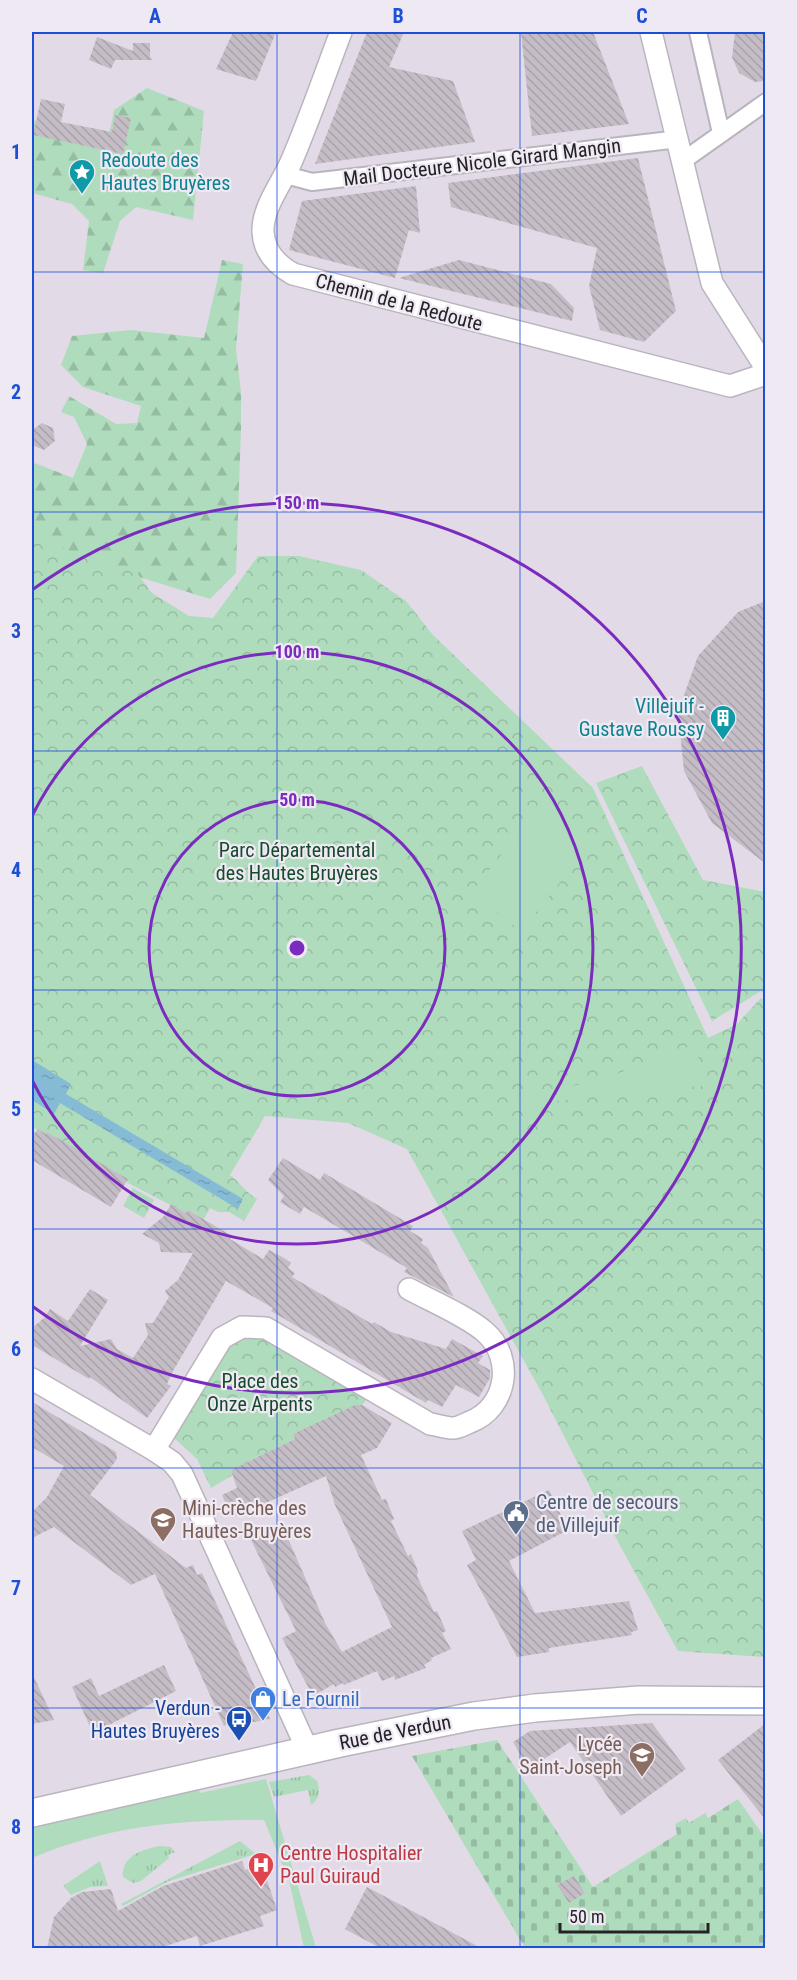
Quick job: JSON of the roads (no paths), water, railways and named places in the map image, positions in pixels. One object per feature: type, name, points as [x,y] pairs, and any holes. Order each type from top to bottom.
[{"type":"street","name":"Chemin de la Redoute","points":[[340,32],[286,175],[267,213],[263,232],[272,257],[280,267],[293,274],[730,386],[765,374]]},
{"type":"street","points":[[651,32],[679,139],[712,283],[765,368]]},
{"type":"street","points":[[698,32],[721,133]]},
{"type":"street","points":[[684,160],[765,102]]},
{"type":"street","name":"Mail Docteure Nicole Girard Mangin","points":[[286,175],[312,182],[679,139]]},
{"type":"street","points":[[154,1450],[222,1338],[242,1326],[266,1328],[430,1424],[455,1428],[481,1418],[493,1408],[500,1394],[503,1364],[497,1346],[485,1332],[409,1288]]},
{"type":"street","points":[[32,1378],[154,1450],[172,1462],[182,1474],[308,1751]]},
{"type":"street","name":"Rue de Verdun","points":[[32,1813],[474,1716],[535,1708],[639,1700],[765,1701]]},
{"type":"water","points":[[32,1060],[71,1084],[66,1094],[243,1199],[238,1209],[60,1103],[54,1114],[32,1100]]},
{"type":"place","name":"Redoute des Hautes Bruyères","points":[[82,195]]},
{"type":"place","name":"Villejuif - Gustave Roussy","points":[[723,741]]},
{"type":"place","name":"Centre de secours de Villejuif","points":[[516,1536]]},
{"type":"place","name":"Mini-crèche des Hautes-Bruyères","points":[[163,1543]]},
{"type":"place","name":"Le Fournil","points":[[263,1722]]},
{"type":"place","name":"Verdun - Hautes Bruyères","points":[[239,1742]]},
{"type":"place","name":"Lycée Saint-Joseph","points":[[642,1778]]},
{"type":"place","name":"Centre Hospitalier Paul Guiraud","points":[[261,1888]]},
{"type":"park label","name":"Parc Départemental des Hautes Bruyères","points":[[297,862]]},
{"type":"park label","name":"Place des Onze Arpents","points":[[260,1392]]}]
